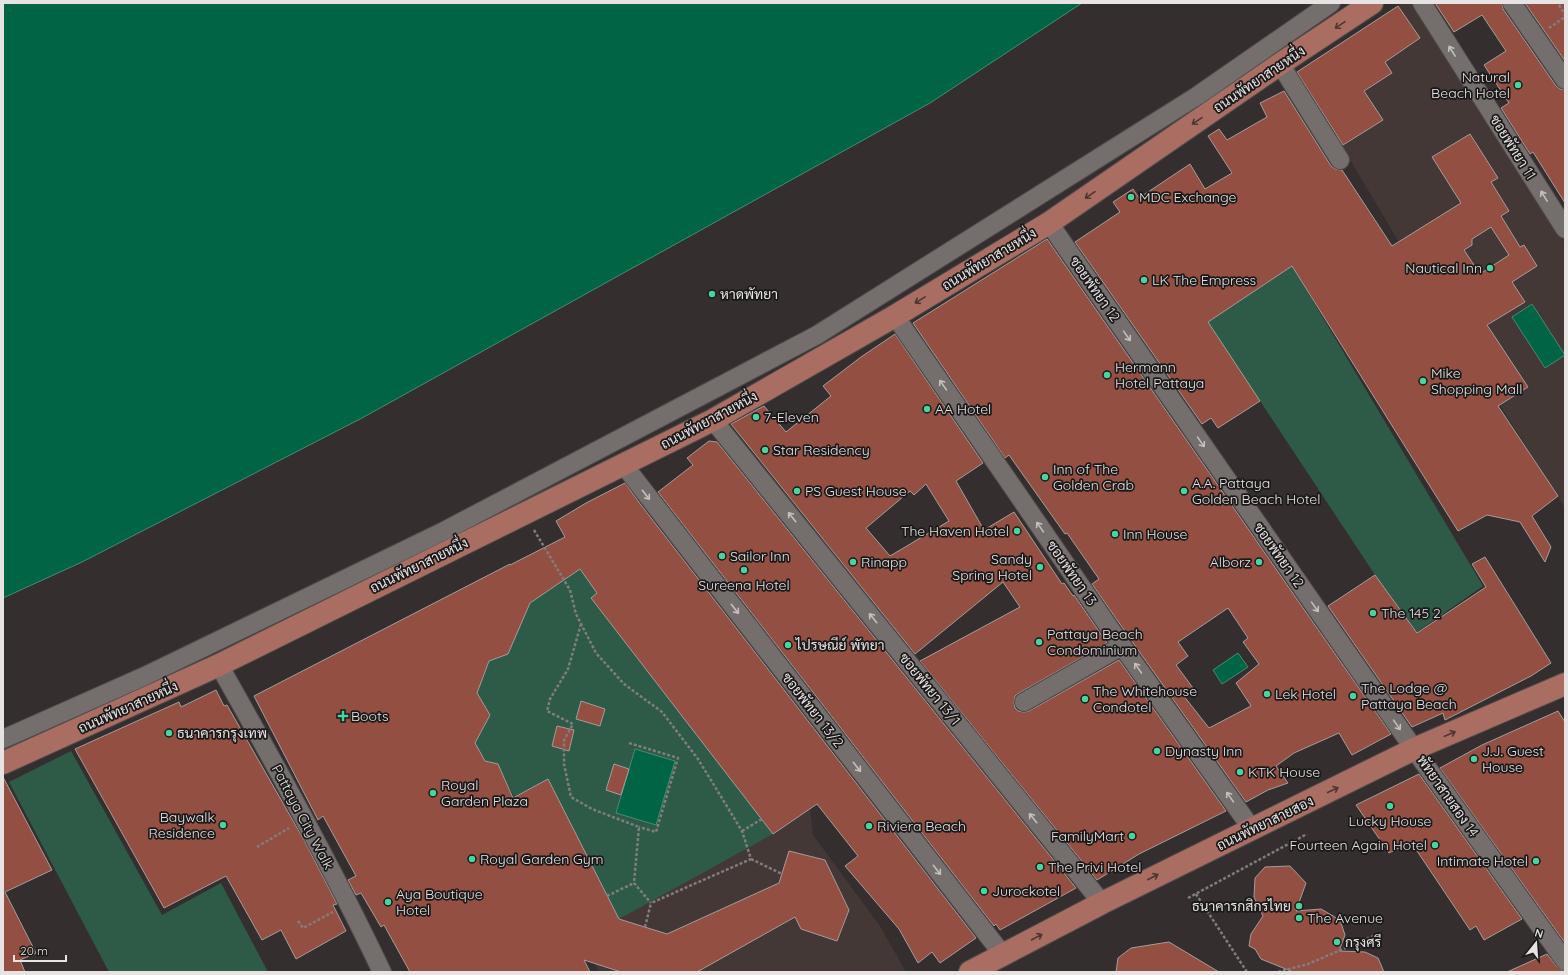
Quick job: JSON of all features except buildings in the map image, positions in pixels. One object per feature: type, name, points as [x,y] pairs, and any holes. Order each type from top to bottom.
[{"type":"main road","name":"ถนนพัทยาสายหนึ่ง","points":[[3,762],[219,665],[713,420],[895,316],[1049,223],[1280,64],[1372,3]]},
{"type":"main road","name":"ถนนพัทยาสายสอง","points":[[970,972],[1102,903],[1414,749],[1565,684]]},
{"type":"street","points":[[3,739],[145,676],[444,531],[817,335],[1198,96],[1331,3]]},
{"type":"street","name":"ซอยพัทยา 11","points":[[1422,3],[1565,229]]},
{"type":"street","points":[[1512,3],[1565,80]]},
{"type":"street","points":[[1280,64],[1340,160]]},
{"type":"street","name":"ซอยพัทยา 12","points":[[1049,223],[1414,749]]},
{"type":"street","name":"ซอยพัทยา 13","points":[[895,316],[1122,646],[1252,829]]},
{"type":"street","name":"ซอยพัทยา 13/1","points":[[713,420],[1102,903]]},
{"type":"street","name":"ซอยพัทยา 13/2","points":[[623,464],[1003,955]]},
{"type":"street","points":[[1024,702],[1122,646]]},
{"type":"street","name":"Pattaya City Walk","points":[[219,665],[305,819],[350,904],[382,972]]},
{"type":"street","name":"พัทยาสายสอง 14","points":[[1414,749],[1565,961]]},
{"type":"path","points":[[1559,5],[1565,15]]},
{"type":"path","points":[[524,513],[570,590],[576,614],[596,653],[624,684],[662,712],[698,759],[742,831],[751,859],[782,874]]},
{"type":"path","points":[[581,623],[568,669],[550,699],[548,711],[574,724],[564,740],[564,764],[572,797],[592,809],[638,827],[656,832],[678,758],[629,743]]},
{"type":"path","points":[[257,847],[305,819]]},
{"type":"path","points":[[742,831],[762,819]]},
{"type":"path","points":[[638,827],[634,882],[651,903]]},
{"type":"path","points":[[1188,898],[1307,834]]},
{"type":"path","points":[[651,903],[751,859]]},
{"type":"path","points":[[607,896],[634,882]]},
{"type":"path","points":[[1196,894],[1247,972]]},
{"type":"path","points":[[645,927],[651,903]]},
{"type":"path","points":[[298,921],[303,928],[350,904]]},
{"type":"path","points":[[1278,972],[1308,964],[1376,935]]},
{"type":"shaded area","points":[[3,3],[1082,3],[930,103],[362,418],[82,562],[3,598]]},
{"type":"shaded area","name":"Nautical Inn","points":[[1402,3],[1417,3],[1565,243],[1565,508],[1429,293],[1342,146],[1383,120],[1364,91],[1392,73],[1385,62],[1420,38],[1398,6]]},
{"type":"shaded area","points":[[1292,266],[1483,586],[1417,632],[1375,575],[1208,322]]},
{"type":"shaded area","points":[[1532,304],[1565,355],[1545,368],[1512,317]]},
{"type":"shaded area","points":[[580,569],[810,808],[813,835],[880,926],[906,972],[599,972],[498,764],[485,761],[475,743],[490,715],[477,693],[489,661],[508,653],[530,603]]},
{"type":"shaded area","points":[[580,569],[597,593],[591,598],[773,834],[619,919],[548,779],[514,797],[498,764],[485,761],[475,743],[490,715],[477,693],[489,661],[508,653],[530,603]]},
{"type":"shaded area","points":[[1238,653],[1248,667],[1222,684],[1213,670]]},
{"type":"shaded area","points":[[635,749],[675,761],[656,825],[616,813]]},
{"type":"shaded area","points":[[71,751],[162,915],[221,883],[268,972],[109,972],[9,782]]},
{"type":"place","name":"Natural Beach Hotel","points":[[1518,85]]},
{"type":"place","name":"MDC Exchange","points":[[1131,197]]},
{"type":"place","name":"Nautical Inn","points":[[1490,268]]},
{"type":"place","name":"LK The Empress","points":[[1144,280]]},
{"type":"place","name":"หาดพัทยา","points":[[712,294]]},
{"type":"place","name":"Hermann Hotel Pattaya","points":[[1107,375]]},
{"type":"place","name":"Mike Shopping Mall","points":[[1423,381]]},
{"type":"place","name":"AA Hotel","points":[[927,409]]},
{"type":"place","name":"7-Eleven","points":[[756,417]]},
{"type":"place","name":"Star Residency","points":[[765,450]]},
{"type":"place","name":"Inn of The Golden Crab","points":[[1045,477]]},
{"type":"place","name":"PS Guest House","points":[[797,491]]},
{"type":"place","name":"A.A. Pattaya Golden Beach Hotel","points":[[1184,491]]},
{"type":"place","name":"The Haven Hotel","points":[[1017,531]]},
{"type":"place","name":"Inn House","points":[[1115,534]]},
{"type":"place","name":"Sailor Inn","points":[[722,556]]},
{"type":"place","name":"Rinapp","points":[[853,562]]},
{"type":"place","name":"Alborz","points":[[1259,562]]},
{"type":"place","name":"Sandy Spring Hotel","points":[[1040,567]]},
{"type":"place","name":"Sureena Hotel","points":[[744,570]]},
{"type":"place","name":"The 145 2","points":[[1373,613]]},
{"type":"place","name":"Pattaya Beach Condominium","points":[[1039,642]]},
{"type":"place","name":"ไปรษณีย์ พัทยา","points":[[788,645]]},
{"type":"place","name":"Lek Hotel","points":[[1267,694]]},
{"type":"place","name":"The Lodge @ Pattaya Beach","points":[[1353,696]]},
{"type":"place","name":"The Whitehouse Condotel","points":[[1085,699]]},
{"type":"place","name":"Boots","points":[[343,716]]},
{"type":"place","name":"ธนาคารกรุงเทพ","points":[[169,733]]},
{"type":"place","name":"Dynasty Inn","points":[[1157,751]]},
{"type":"place","name":"J.J. Guest House","points":[[1474,759]]},
{"type":"place","name":"KTK House","points":[[1240,772]]},
{"type":"place","name":"Royal Garden Plaza","points":[[433,793]]},
{"type":"place","name":"Lucky House","points":[[1390,806]]},
{"type":"place","name":"Baywalk Residence","points":[[223,825]]},
{"type":"place","name":"Riviera Beach","points":[[869,826]]},
{"type":"place","name":"FamilyMart","points":[[1132,836]]},
{"type":"place","name":"Fourteen Again Hotel","points":[[1435,845]]},
{"type":"place","name":"Royal Garden Gym","points":[[472,859]]},
{"type":"place","name":"Intimate Hotel","points":[[1536,861]]},
{"type":"place","name":"The Privi Hotel","points":[[1040,867]]},
{"type":"place","name":"Jurockotel","points":[[984,891]]},
{"type":"place","name":"Aya Boutique Hotel","points":[[388,902]]},
{"type":"place","name":"ธนาคารกสิกรไทย","points":[[1299,906]]},
{"type":"place","name":"The Avenue","points":[[1299,918]]},
{"type":"place","name":"กรุงศรี","points":[[1337,942]]}]
